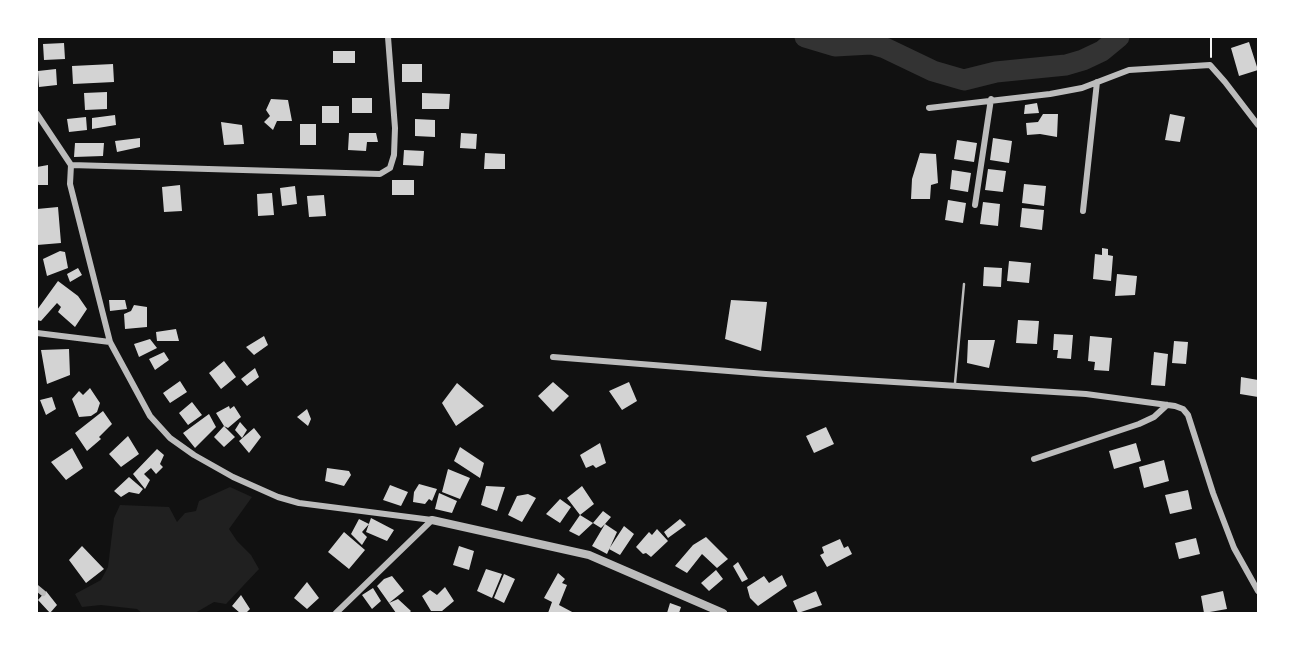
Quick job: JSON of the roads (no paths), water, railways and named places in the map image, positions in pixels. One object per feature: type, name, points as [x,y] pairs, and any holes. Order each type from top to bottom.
[{"type":"street","points":[[71,165],[380,174],[390,168],[394,155],[395,128],[387,37]]},
{"type":"street","points":[[929,108],[1082,88],[1129,69],[1210,65],[1258,125]]},
{"type":"street","points":[[1083,211],[1097,82]]},
{"type":"street","points":[[975,205],[991,99]]},
{"type":"street","points":[[37,114],[71,165],[70,184],[110,342],[150,416],[170,438],[194,456],[233,477],[278,497],[299,503],[432,520],[589,555],[723,613]]},
{"type":"street","points":[[37,333],[110,342]]},
{"type":"street","points":[[553,357],[766,374],[1086,394],[1183,409],[1188,415],[1234,548],[1258,591]]},
{"type":"street","points":[[1034,459],[1139,424],[1154,417],[1167,405]]},
{"type":"street","points":[[336,613],[432,520]]},
{"type":"lane","points":[[954,387],[964,284]]},
{"type":"waterway","points":[[805,37],[835,46],[871,44],[933,71],[964,80],[996,72],[1066,65],[1102,51],[1119,37]]}]
